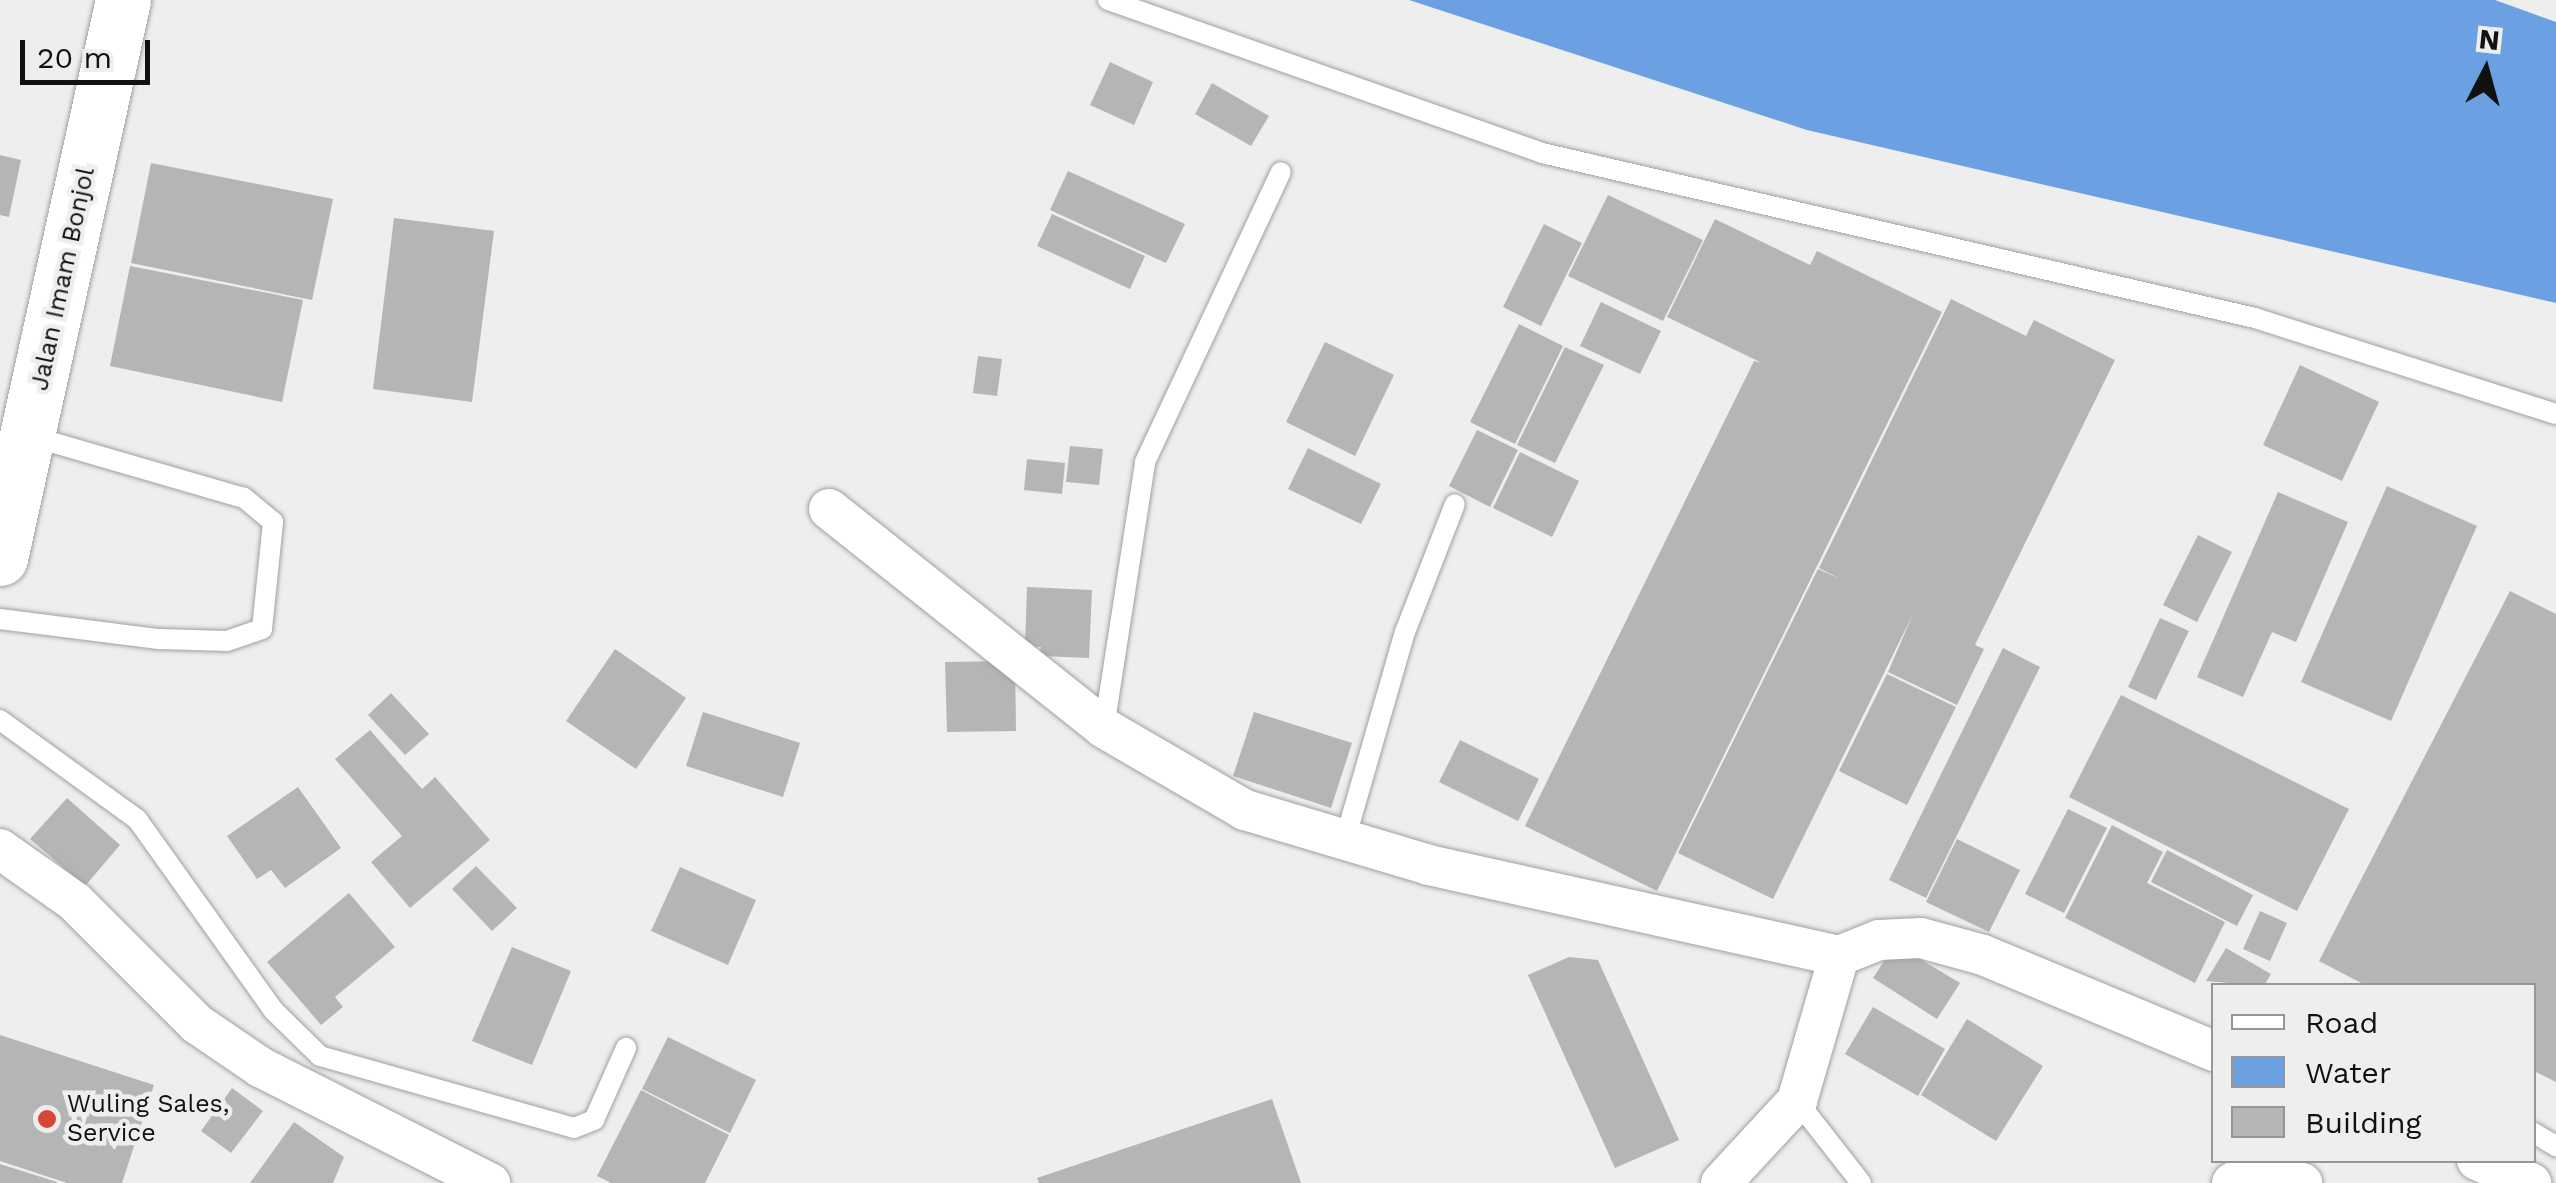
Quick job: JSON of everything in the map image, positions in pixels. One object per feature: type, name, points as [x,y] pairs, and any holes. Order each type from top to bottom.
[{"type":"main road","name":"Jalan Imam Bonjol","points":[[0,558],[123,0]]},
{"type":"street","points":[[828,509],[1104,728],[1245,810],[1344,844],[1839,956],[1879,940],[1920,938],[1983,955],[2211,1050]]},
{"type":"street","points":[[0,849],[75,902],[197,1024],[260,1067],[490,1183]]},
{"type":"street","points":[[1721,1183],[1797,1101],[1839,956]]},
{"type":"street","points":[[2484,1163],[2531,1183]]},
{"type":"street","points":[[2232,1183],[2253,1170],[2295,1180]]},
{"type":"lane","points":[[1108,0],[1542,153],[2254,318],[2556,414]]},
{"type":"lane","points":[[1104,728],[1145,462],[1281,172]]},
{"type":"lane","points":[[0,619],[159,640],[227,641],[262,629],[273,522],[244,498],[29,436]]},
{"type":"lane","points":[[1344,844],[1396,662],[1454,504]]},
{"type":"lane","points":[[0,720],[137,819],[273,1010],[320,1056],[574,1128],[594,1120],[626,1048]]},
{"type":"lane","points":[[1797,1101],[1861,1183]]},
{"type":"water","points":[[1409,0],[2495,0],[2556,22],[2556,303],[1807,130]]},
{"type":"building","points":[[1110,62],[1153,82],[1134,125],[1090,105]]},
{"type":"building","points":[[1212,83],[1269,116],[1251,146],[1195,114]]},
{"type":"building","points":[[0,155],[21,160],[9,217],[0,215]]},
{"type":"building","points":[[151,163],[333,199],[312,300],[131,263]]},
{"type":"building","points":[[1068,171],[1185,224],[1166,263],[1050,210]]},
{"type":"building","points":[[1608,195],[1703,240],[1663,321],[1568,276]]},
{"type":"building","points":[[1052,214],[1145,256],[1130,289],[1037,246]]},
{"type":"building","points":[[394,218],[494,231],[472,402],[373,389]]},
{"type":"building","points":[[1715,219],[1810,265],[1817,251],[1942,312],[1657,891],[1525,826],[1754,361],[1762,363],[1667,317]]},
{"type":"building","points":[[1544,224],[1582,243],[1541,326],[1503,307]]},
{"type":"building","points":[[130,266],[303,300],[282,402],[110,366]]},
{"type":"building","points":[[1951,299],[2026,336],[2034,320],[2115,360],[1975,645],[1984,649],[1957,705],[1888,672],[1913,614],[1773,899],[1678,853],[1818,569],[1840,579],[1819,568]]},
{"type":"building","points":[[1601,302],[1661,331],[1640,374],[1580,346]]},
{"type":"building","points":[[1519,324],[1563,346],[1515,444],[1470,422]]},
{"type":"building","points":[[1325,342],[1394,375],[1355,456],[1286,422]]},
{"type":"building","points":[[1565,347],[1604,365],[1555,463],[1517,445]]},
{"type":"building","points":[[978,356],[1002,359],[997,396],[973,393]]},
{"type":"building","points":[[2300,365],[2379,402],[2342,481],[2263,445]]},
{"type":"building","points":[[1477,430],[1518,450],[1490,507],[1449,486]]},
{"type":"building","points":[[1070,446],[1103,449],[1099,485],[1066,482]]},
{"type":"building","points":[[1308,448],[1381,484],[1361,524],[1288,489]]},
{"type":"building","points":[[1520,452],[1579,481],[1552,537],[1493,508]]},
{"type":"building","points":[[1027,459],[1065,463],[1062,494],[1024,490]]},
{"type":"building","points":[[2387,486],[2477,526],[2391,721],[2301,682]]},
{"type":"building","points":[[2278,492],[2348,522],[2296,642],[2272,632],[2243,697],[2197,677]]},
{"type":"building","points":[[2198,535],[2232,552],[2197,622],[2163,605]]},
{"type":"building","points":[[1027,587],[1092,590],[1089,658],[1040,656],[1041,647],[1025,646]]},
{"type":"building","points":[[2510,591],[2556,614],[2556,1082],[2536,1072],[2536,983],[2361,983],[2319,961]]},
{"type":"building","points":[[2160,618],[2189,631],[2156,700],[2128,687]]},
{"type":"building","points":[[2003,648],[2040,667],[1926,898],[1889,880]]},
{"type":"building","points":[[615,649],[686,698],[636,769],[566,721]]},
{"type":"building","points":[[1015,661],[1016,731],[947,732],[945,662]]},
{"type":"building","points":[[1887,674],[1956,707],[1907,805],[1839,771]]},
{"type":"building","points":[[391,693],[429,734],[405,755],[368,715]]},
{"type":"building","points":[[2121,695],[2349,809],[2297,911],[2069,797]]},
{"type":"building","points":[[703,712],[800,743],[783,797],[686,766]]},
{"type":"building","points":[[1254,712],[1352,743],[1331,808],[1233,776]]},
{"type":"building","points":[[370,730],[422,789],[435,777],[490,840],[410,908],[371,862],[402,836],[335,759]]},
{"type":"building","points":[[1460,740],[1539,779],[1518,821],[1439,782]]},
{"type":"building","points":[[298,787],[341,848],[285,888],[271,870],[257,879],[227,836]]},
{"type":"building","points":[[67,798],[120,845],[85,886],[30,839]]},
{"type":"building","points":[[2068,809],[2107,828],[2064,913],[2025,894]]},
{"type":"building","points":[[2112,825],[2163,852],[2147,883],[2225,922],[2195,983],[2065,918]]},
{"type":"building","points":[[1957,839],[2020,870],[1989,932],[1926,902]]},
{"type":"building","points":[[2167,850],[2253,895],[2237,926],[2151,882]]},
{"type":"building","points":[[476,866],[517,908],[492,931],[452,889]]},
{"type":"building","points":[[680,867],[756,900],[728,965],[651,931]]},
{"type":"building","points":[[349,893],[395,947],[335,997],[343,1007],[321,1025],[267,962]]},
{"type":"building","points":[[2260,911],[2287,923],[2270,961],[2243,949]]},
{"type":"building","points":[[1895,944],[1960,983],[1937,1019],[1873,978]]},
{"type":"building","points":[[512,947],[571,971],[532,1065],[472,1041]]},
{"type":"building","points":[[2226,948],[2271,974],[2266,983],[2206,981]]},
{"type":"building","points":[[1569,957],[1598,960],[1679,1140],[1615,1168],[1528,975]]},
{"type":"building","points":[[1873,1007],[1945,1049],[1918,1096],[1845,1054]]},
{"type":"building","points":[[1967,1019],[2043,1066],[1996,1141],[1921,1095]]},
{"type":"building","points":[[0,1035],[154,1085],[122,1183],[67,1183],[0,1161]]},
{"type":"building","points":[[668,1037],[756,1080],[730,1133],[642,1089]]},
{"type":"building","points":[[232,1088],[263,1111],[231,1153],[201,1131]]},
{"type":"building","points":[[641,1090],[729,1135],[705,1183],[611,1183],[597,1176]]},
{"type":"building","points":[[1272,1099],[1301,1183],[1039,1183],[1037,1178]]},
{"type":"building","points":[[294,1122],[344,1157],[333,1183],[250,1183]]},
{"type":"building","points":[[0,1164],[57,1182],[0,1183]]},
{"type":"place","name":"Wuling Sales, Service","points":[[47,1119]]}]
